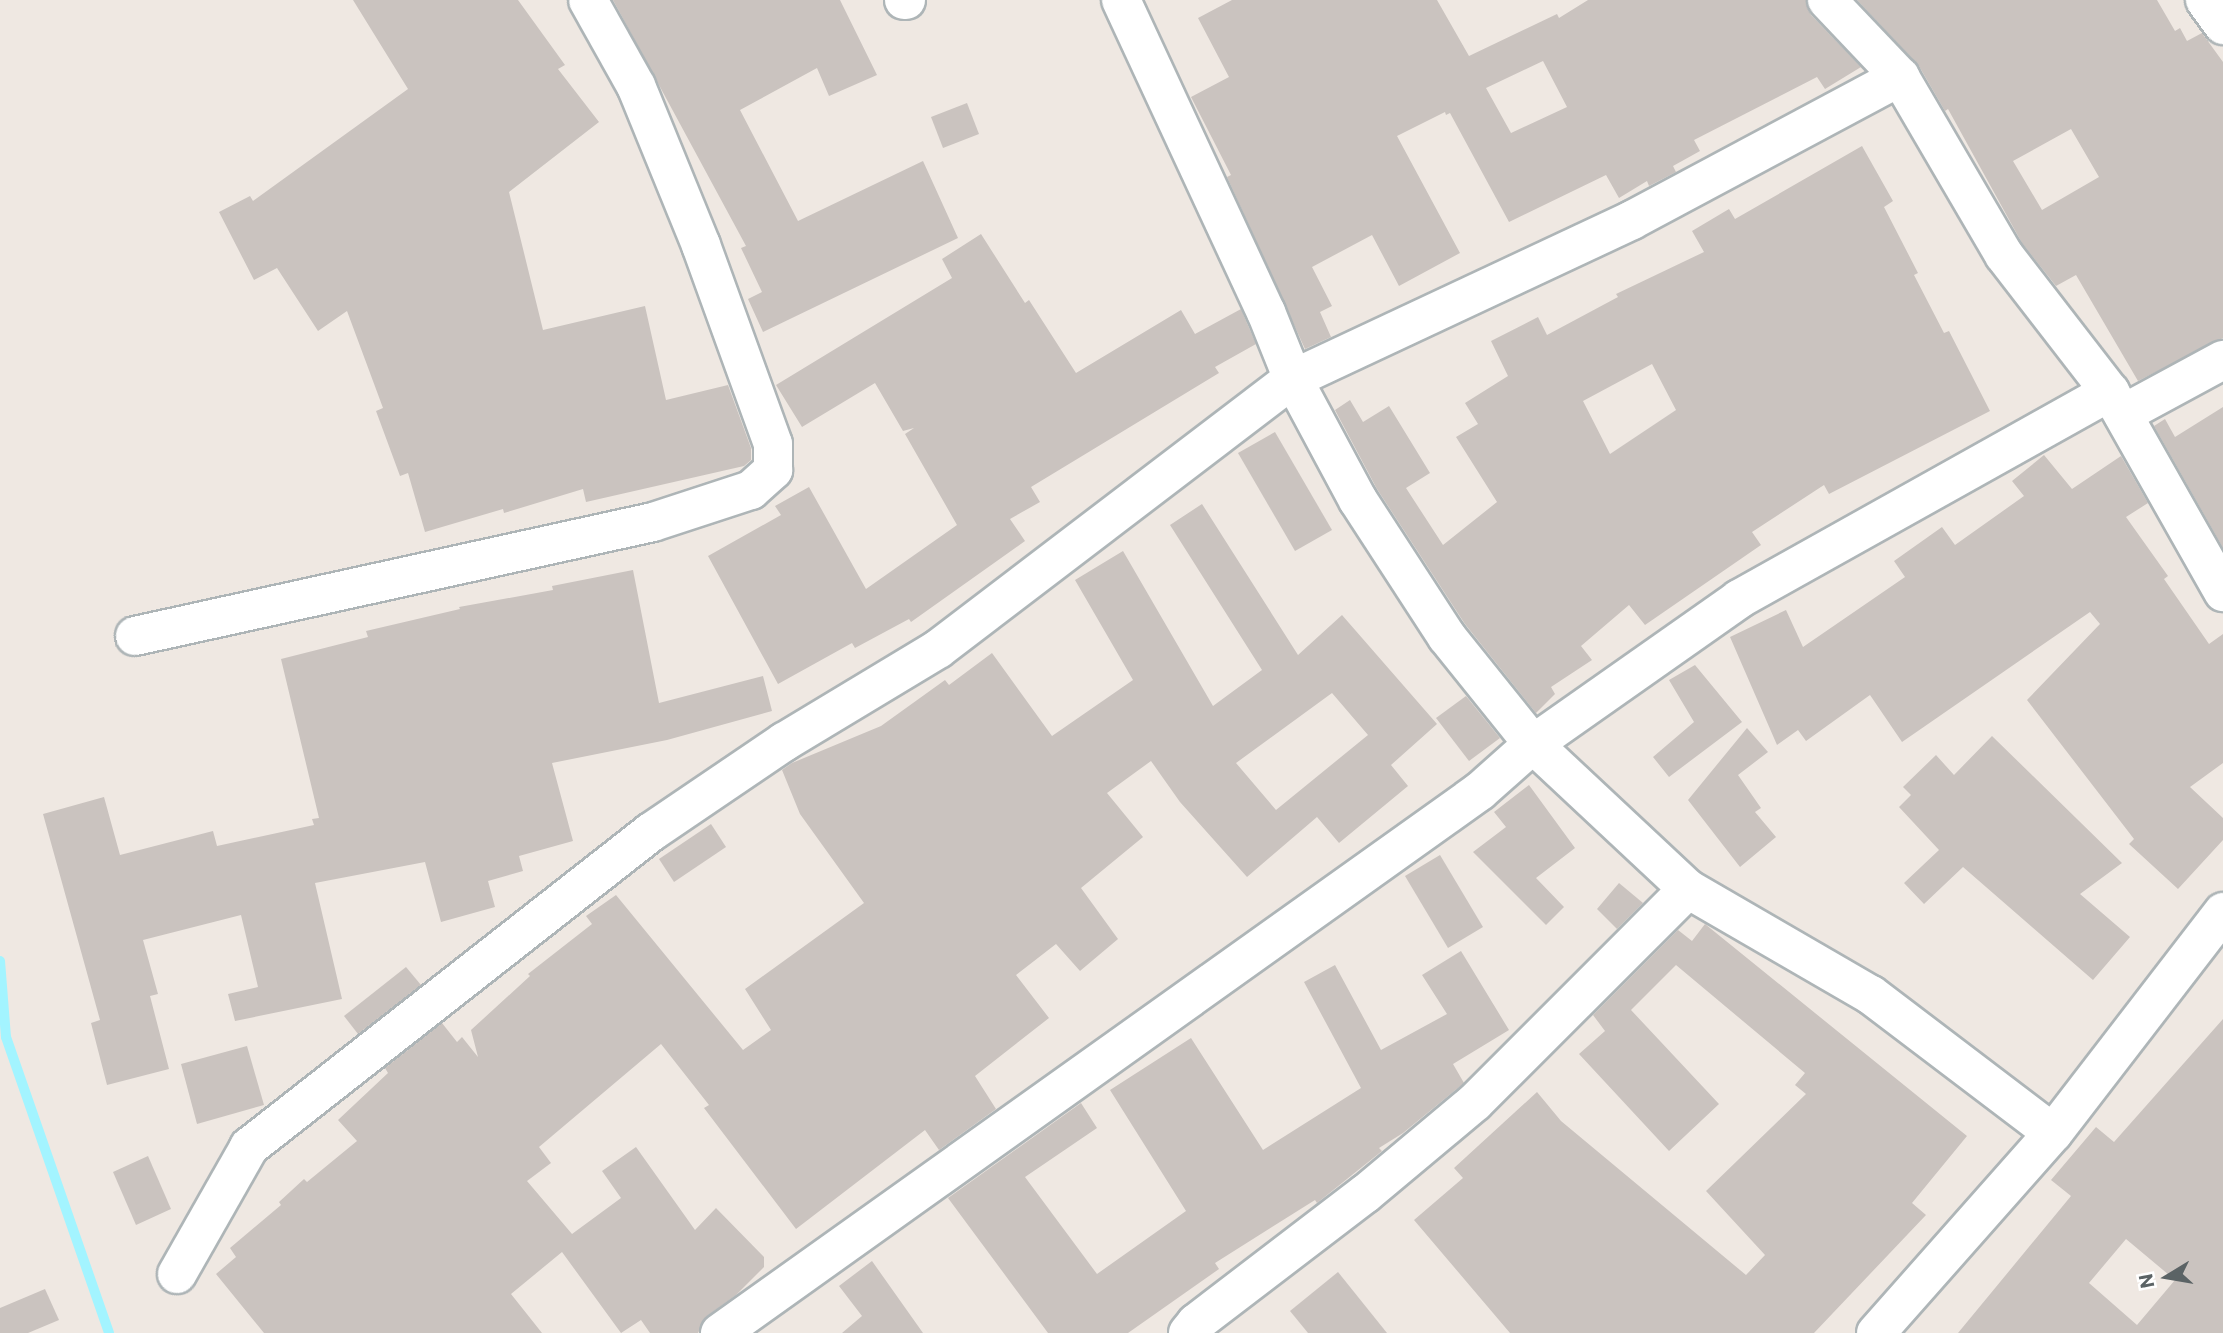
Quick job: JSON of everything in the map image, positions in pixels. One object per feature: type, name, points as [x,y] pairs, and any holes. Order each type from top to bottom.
[{"type":"street","points":[[135,636],[653,522],[751,490],[773,470],[773,444],[701,245],[636,86],[588,0]]},
{"type":"street","points":[[1121,0],[1266,312],[1293,379],[1358,500],[1447,636],[1533,744],[1688,889],[1871,995],[2053,1133]]},
{"type":"street","points":[[1827,0],[1900,78],[2004,255],[2117,403],[2223,592]]},
{"type":"street","points":[[2205,0],[2223,25]]},
{"type":"street","points":[[177,1275],[249,1147],[651,832],[784,742],[938,649],[1293,379],[1632,220],[1900,78]]},
{"type":"street","points":[[720,1333],[1480,791],[1533,744],[1740,599],[2117,403],[2223,360]]},
{"type":"street","points":[[1188,1333],[1196,1323],[1365,1194],[1475,1102],[1688,889]]},
{"type":"street","points":[[1877,1333],[2053,1133],[2223,912]]},
{"type":"building","points":[[353,0],[518,0],[565,65],[558,69],[599,122],[509,192],[543,330],[645,306],[666,400],[728,385],[751,448],[751,460],[744,466],[586,502],[583,489],[504,513],[503,509],[425,532],[408,473],[400,476],[376,411],[383,408],[347,311],[318,331],[277,268],[254,280],[219,212],[250,196],[253,201],[408,89]]},
{"type":"building","points":[[613,0],[840,0],[877,75],[829,96],[817,68],[740,110],[798,221],[923,161],[958,238],[763,332],[748,299],[762,292],[741,248],[746,246]]},
{"type":"building","points":[[1232,0],[1437,0],[1469,56],[1557,14],[1559,18],[1588,0],[1806,0],[1811,15],[1861,67],[1825,89],[1817,77],[1694,140],[1700,151],[1673,166],[1676,172],[1649,186],[1647,181],[1619,198],[1606,175],[1509,222],[1450,113],[1446,115],[1445,112],[1397,136],[1460,253],[1399,286],[1372,235],[1312,267],[1332,306],[1320,312],[1331,337],[1305,349],[1227,177],[1231,175],[1191,97],[1229,77],[1198,18]],"holes":[[[1543,61],[1567,107],[1511,133],[1486,88]]]},
{"type":"building","points":[[1857,0],[2157,0],[2175,31],[2180,28],[2187,41],[2202,33],[2223,62],[2223,338],[2138,381],[2076,275],[2056,286],[2022,243],[1948,109],[1945,111],[1919,66]],"holes":[[[2071,129],[2099,177],[2042,210],[2013,161]]]},
{"type":"building","points":[[967,103],[979,134],[943,148],[931,117]]},
{"type":"building","points":[[1862,146],[1893,201],[1884,207],[1918,273],[1914,275],[1944,333],[1949,331],[1990,411],[1829,494],[1824,485],[1752,532],[1761,545],[1645,625],[1629,605],[1581,646],[1592,660],[1551,687],[1555,694],[1536,713],[1465,624],[1377,489],[1335,410],[1350,400],[1363,422],[1389,406],[1430,473],[1406,488],[1443,545],[1497,502],[1456,437],[1478,424],[1465,403],[1508,376],[1491,341],[1538,317],[1547,335],[1618,297],[1616,294],[1704,252],[1692,231],[1729,209],[1735,219]],"holes":[[[1652,364],[1676,410],[1610,454],[1583,401]]]},
{"type":"building","points":[[981,234],[1025,303],[1029,300],[1076,373],[1181,310],[1195,334],[1241,309],[1256,344],[1215,367],[1219,373],[1031,487],[1040,502],[1010,519],[1025,541],[911,622],[909,619],[855,648],[852,643],[778,684],[708,556],[781,515],[775,506],[809,487],[866,589],[957,525],[905,434],[914,428],[903,431],[875,383],[802,427],[776,385],[952,278],[942,259]]},
{"type":"building","points":[[2223,407],[2223,548],[2154,426],[2165,419],[2175,437]]},
{"type":"building","points":[[1275,432],[1332,530],[1295,551],[1238,453]]},
{"type":"building","points":[[2044,455],[2072,489],[2121,456],[2148,503],[2126,517],[2168,576],[2164,579],[2209,644],[2223,634],[2223,763],[2190,787],[2223,818],[2223,840],[2178,889],[2129,844],[2134,839],[2027,700],[2100,624],[2090,612],[1902,742],[1870,695],[1806,741],[1798,730],[1777,745],[1730,637],[1786,610],[1803,647],[1905,577],[1894,561],[1942,527],[1955,545],[2024,496],[2012,481]]},
{"type":"building","points":[[1202,504],[1298,655],[1342,615],[1437,724],[1391,765],[1408,786],[1339,843],[1317,817],[1247,877],[1180,802],[1151,761],[1107,793],[1143,837],[1081,888],[1118,939],[1080,971],[1056,944],[1016,975],[1049,1018],[975,1076],[996,1109],[939,1150],[925,1130],[796,1229],[704,1108],[709,1105],[661,1044],[539,1147],[551,1163],[527,1181],[572,1234],[621,1198],[602,1171],[636,1147],[695,1230],[716,1208],[764,1257],[764,1267],[736,1295],[707,1316],[698,1333],[650,1333],[641,1320],[621,1333],[562,1252],[511,1294],[542,1333],[264,1333],[216,1274],[236,1257],[230,1248],[281,1205],[279,1202],[304,1179],[307,1182],[357,1141],[338,1120],[388,1073],[385,1068],[442,1023],[457,1042],[462,1037],[478,1057],[471,1030],[530,976],[528,974],[592,924],[586,916],[616,895],[743,1050],[771,1030],[745,989],[864,903],[800,814],[782,770],[792,763],[881,726],[945,680],[949,685],[992,653],[1052,736],[1133,680],[1075,580],[1123,551],[1213,706],[1262,670],[1170,525]],"holes":[[[1332,693],[1368,735],[1276,810],[1236,763]]]},
{"type":"building","points":[[633,570],[659,703],[763,676],[772,711],[667,740],[552,763],[573,841],[519,856],[523,871],[488,881],[495,907],[441,922],[425,862],[315,883],[342,999],[235,1021],[228,994],[258,987],[241,915],[143,940],[158,994],[150,996],[169,1069],[107,1085],[91,1023],[100,1020],[43,814],[104,797],[120,855],[213,831],[217,846],[314,825],[312,819],[319,818],[281,659],[368,637],[366,631],[460,609],[459,607],[553,590],[552,586]]},
{"type":"building","points":[[1695,665],[1742,722],[1669,777],[1653,757],[1694,722],[1669,680]]},
{"type":"building","points":[[1466,696],[1500,738],[1469,761],[1436,718]]},
{"type":"building","points":[[1747,728],[1768,752],[1738,775],[1761,808],[1755,812],[1776,837],[1740,867],[1688,800]]},
{"type":"building","points":[[1992,736],[2122,863],[2080,894],[2130,937],[2093,980],[1963,867],[1924,904],[1904,883],[1939,850],[1899,807],[1911,795],[1903,787],[1936,755],[1954,775]]},
{"type":"building","points":[[1529,785],[1575,848],[1536,878],[1564,907],[1546,925],[1473,852],[1506,827],[1494,812]]},
{"type":"building","points":[[711,824],[726,847],[674,882],[659,859]]},
{"type":"building","points":[[1440,855],[1483,927],[1448,948],[1405,876]]},
{"type":"building","points":[[1619,883],[1643,903],[1617,929],[1597,909]]},
{"type":"building","points":[[1705,924],[1967,1136],[1912,1203],[1926,1215],[1814,1333],[1510,1333],[1414,1220],[1463,1178],[1454,1168],[1537,1092],[1561,1121],[1746,1275],[1765,1255],[1706,1191],[1806,1094],[1795,1085],[1805,1073],[1676,965],[1631,1010],[1719,1104],[1669,1151],[1579,1054],[1605,1031],[1593,1015],[1678,930],[1692,941]]},
{"type":"building","points":[[1461,951],[1509,1030],[1453,1064],[1464,1083],[1403,1133],[1379,1148],[1382,1151],[1317,1203],[1315,1200],[1215,1263],[1219,1269],[1128,1333],[1048,1333],[948,1198],[1081,1103],[1097,1128],[1025,1177],[1097,1274],[1186,1211],[1110,1090],[1191,1038],[1263,1150],[1361,1088],[1304,982],[1335,965],[1381,1050],[1447,1014],[1422,975]]},
{"type":"building","points":[[406,967],[421,985],[358,1034],[344,1016]]},
{"type":"building","points":[[2223,1019],[2223,1333],[1958,1333],[2071,1196],[2051,1180],[2096,1127],[2114,1142]],"holes":[[[2126,1239],[2175,1280],[2137,1325],[2089,1283]]]},
{"type":"building","points":[[247,1046],[264,1105],[197,1124],[181,1064]]},
{"type":"building","points":[[148,1156],[171,1209],[136,1225],[113,1172]]},
{"type":"building","points":[[872,1261],[923,1333],[842,1333],[862,1316],[839,1286]]},
{"type":"building","points":[[1338,1272],[1387,1333],[1308,1333],[1290,1311]]},
{"type":"building","points":[[45,1289],[59,1320],[28,1333],[0,1333],[0,1308]]},
{"type":"waterway","points":[[0,961],[6,1037],[109,1333]]}]
